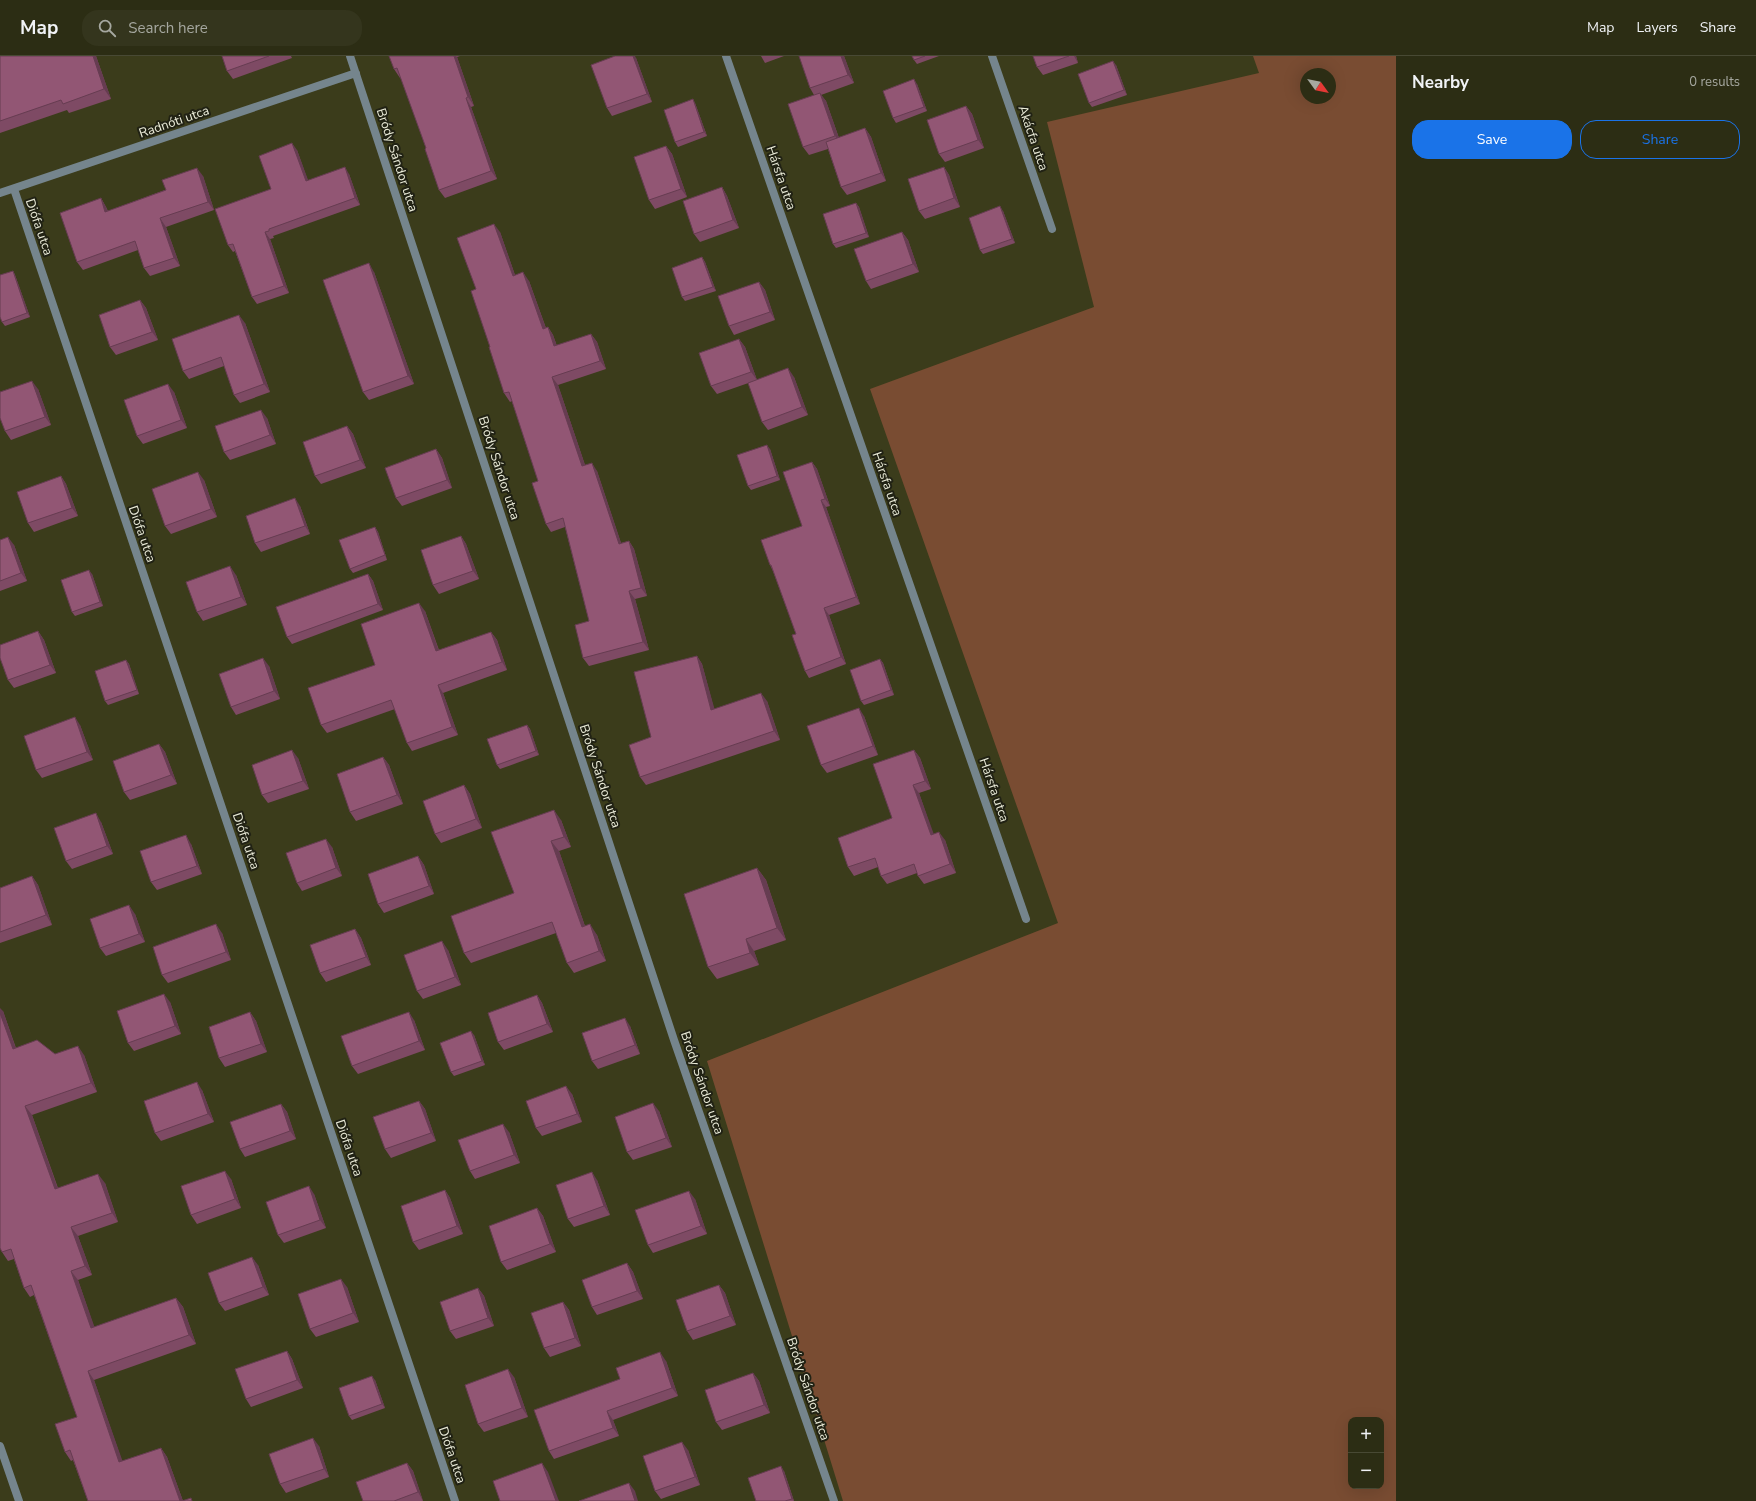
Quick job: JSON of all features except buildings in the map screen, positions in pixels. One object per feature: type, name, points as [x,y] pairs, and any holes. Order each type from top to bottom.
[{"type":"street","name":"Bródy Sándor utca","points":[[350,56],[677,1047],[834,1501]]},
{"type":"street","name":"Hársfa utca","points":[[726,56],[1026,919]]},
{"type":"street","name":"Akácfa utca","points":[[992,56],[1052,229]]},
{"type":"street","name":"Radnóti utca","points":[[0,193],[356,73]]},
{"type":"street","name":"Diófa utca","points":[[14,189],[455,1501]]},
{"type":"street","points":[[0,1446],[18,1501]]},
{"type":"shaded area","points":[[1253,56],[1396,56],[1396,1501],[843,1501],[707,1061],[1058,923],[870,389],[1094,307],[1047,122],[1259,73]]}]
